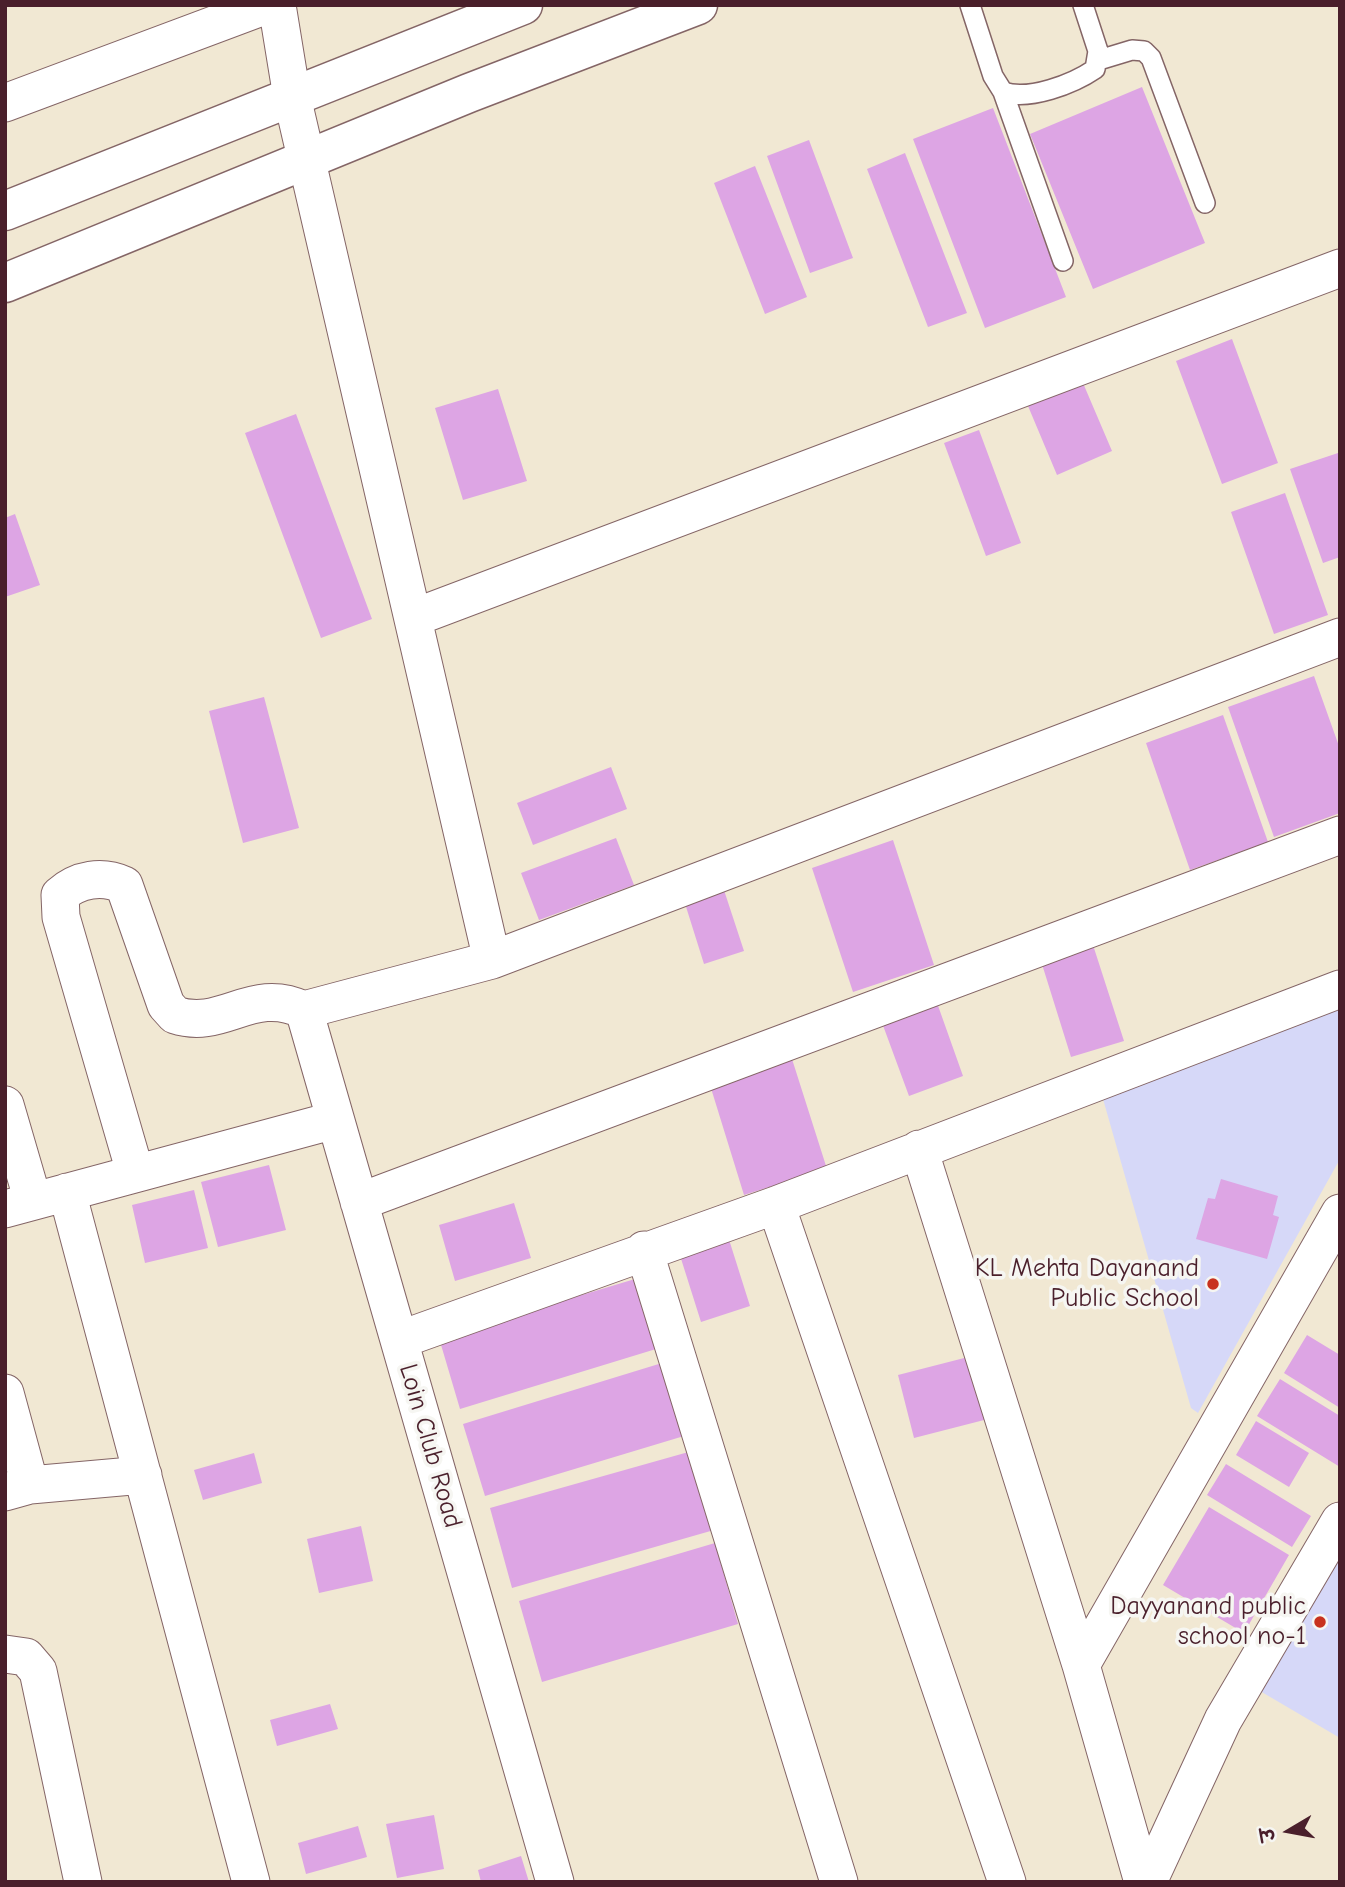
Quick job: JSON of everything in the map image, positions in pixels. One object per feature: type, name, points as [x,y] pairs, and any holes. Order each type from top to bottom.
[{"type":"street","points":[[5,103],[267,5]]},
{"type":"street","points":[[277,5],[292,97],[306,160],[492,960]]},
{"type":"street","points":[[5,211],[523,5]]},
{"type":"street","points":[[5,283],[698,5]]},
{"type":"street","points":[[413,618],[1340,268]]},
{"type":"street","points":[[135,1172],[61,917],[60,895],[76,884],[99,878],[124,885],[166,1005],[175,1015],[204,1019],[261,1002],[275,1001],[304,1010],[492,960],[1340,637]]},
{"type":"street","points":[[359,1202],[1340,835]]},
{"type":"street","points":[[399,1340],[644,1250],[776,1205],[1340,989]]},
{"type":"street","name":"Loin Club Road","points":[[304,1010],[555,1882]]},
{"type":"street","points":[[5,1105],[35,1201],[144,1475],[251,1882]]},
{"type":"street","points":[[35,1201],[335,1120]]},
{"type":"street","points":[[919,1149],[1081,1665],[1146,1882]]},
{"type":"street","points":[[776,1205],[1007,1882]]},
{"type":"street","points":[[1081,1665],[1340,1213]]},
{"type":"street","points":[[644,1250],[839,1882]]},
{"type":"street","points":[[5,1393],[18,1488],[144,1475]]},
{"type":"street","points":[[1146,1882],[1223,1720],[1340,1521]]},
{"type":"street","points":[[5,1654],[26,1657],[38,1671],[83,1882]]},
{"type":"lane","points":[[970,5],[993,76],[1003,92],[1063,261]]},
{"type":"lane","points":[[1003,92],[1014,96],[1034,93],[1087,75],[1096,69],[1099,60],[1083,5]]},
{"type":"lane","points":[[1099,60],[1132,50],[1144,51],[1151,58],[1205,203]]},
{"type":"shaded area","name":"KL Mehta Dayanand Public School","points":[[1340,1006],[1340,1159],[1198,1413],[1191,1408],[1103,1099]]},
{"type":"shaded area","name":"Dayyanand public school no-1","points":[[1340,1553],[1340,1738],[1260,1691]]},
{"type":"building","points":[[1142,87],[1205,243],[1093,289],[1030,134]]},
{"type":"building","points":[[993,108],[1066,297],[985,328],[913,139]]},
{"type":"building","points":[[809,140],[853,258],[810,273],[767,156]]},
{"type":"building","points":[[905,153],[967,313],[928,327],[867,169]]},
{"type":"building","points":[[755,166],[807,297],[765,314],[714,183]]},
{"type":"building","points":[[1232,339],[1278,463],[1222,484],[1176,361]]},
{"type":"building","points":[[1083,383],[1112,451],[1057,475],[1028,406]]},
{"type":"building","points":[[498,389],[527,481],[463,500],[435,408]]},
{"type":"building","points":[[296,414],[372,619],[321,638],[245,433]]},
{"type":"building","points":[[979,430],[1021,543],[986,556],[944,443]]},
{"type":"building","points":[[1338,453],[1340,557],[1323,563],[1290,469]]},
{"type":"building","points":[[1285,493],[1328,615],[1274,634],[1231,512]]},
{"type":"building","points":[[15,514],[40,585],[5,597],[5,518]]},
{"type":"building","points":[[1314,676],[1340,749],[1340,813],[1274,837],[1228,707]]},
{"type":"building","points":[[264,697],[299,828],[243,843],[209,711]]},
{"type":"building","points":[[1223,715],[1268,842],[1190,870],[1146,743]]},
{"type":"building","points":[[611,767],[627,809],[533,845],[517,803]]},
{"type":"building","points":[[616,838],[634,885],[539,920],[521,873]]},
{"type":"building","points":[[893,840],[934,965],[853,992],[812,868]]},
{"type":"building","points":[[721,881],[744,951],[704,964],[682,894]]},
{"type":"building","points":[[1093,945],[1124,1041],[1071,1057],[1041,961]]},
{"type":"building","points":[[936,1000],[963,1076],[909,1096],[881,1020]]},
{"type":"building","points":[[792,1059],[827,1169],[744,1195],[710,1085]]},
{"type":"building","points":[[269,1165],[286,1230],[218,1247],[201,1182]]},
{"type":"building","points":[[1221,1179],[1278,1196],[1273,1215],[1279,1217],[1267,1259],[1196,1239],[1208,1198],[1215,1199]]},
{"type":"building","points":[[194,1190],[208,1248],[145,1263],[132,1205]]},
{"type":"building","points":[[514,1203],[531,1258],[455,1281],[439,1225]]},
{"type":"building","points":[[726,1230],[750,1306],[701,1322],[677,1246]]},
{"type":"building","points":[[635,1279],[656,1349],[460,1409],[439,1338]]},
{"type":"building","points":[[1307,1335],[1340,1355],[1340,1408],[1284,1373]]},
{"type":"building","points":[[972,1356],[988,1419],[914,1438],[898,1375]]},
{"type":"building","points":[[662,1363],[684,1436],[485,1496],[463,1424]]},
{"type":"building","points":[[1280,1379],[1340,1416],[1340,1467],[1257,1416]]},
{"type":"building","points":[[1256,1421],[1309,1453],[1289,1487],[1236,1455]]},
{"type":"building","points":[[692,1451],[714,1530],[512,1588],[490,1508]]},
{"type":"building","points":[[254,1453],[262,1483],[203,1500],[194,1470]]},
{"type":"building","points":[[1226,1464],[1311,1516],[1292,1547],[1207,1495]]},
{"type":"building","points":[[1209,1507],[1289,1555],[1244,1633],[1163,1585]]},
{"type":"building","points":[[361,1526],[373,1581],[319,1593],[307,1539]]},
{"type":"building","points":[[715,1543],[738,1624],[542,1682],[519,1601]]},
{"type":"building","points":[[330,1704],[338,1729],[277,1746],[270,1720]]},
{"type":"building","points":[[434,1815],[444,1869],[397,1878],[386,1824]]},
{"type":"building","points":[[358,1826],[367,1857],[306,1874],[298,1843]]},
{"type":"building","points":[[521,1856],[529,1882],[481,1882],[478,1870]]},
{"type":"place","name":"KL Mehta Dayanand Public School","points":[[1213,1284]]},
{"type":"place","name":"Dayyanand public school no-1","points":[[1320,1622]]}]
